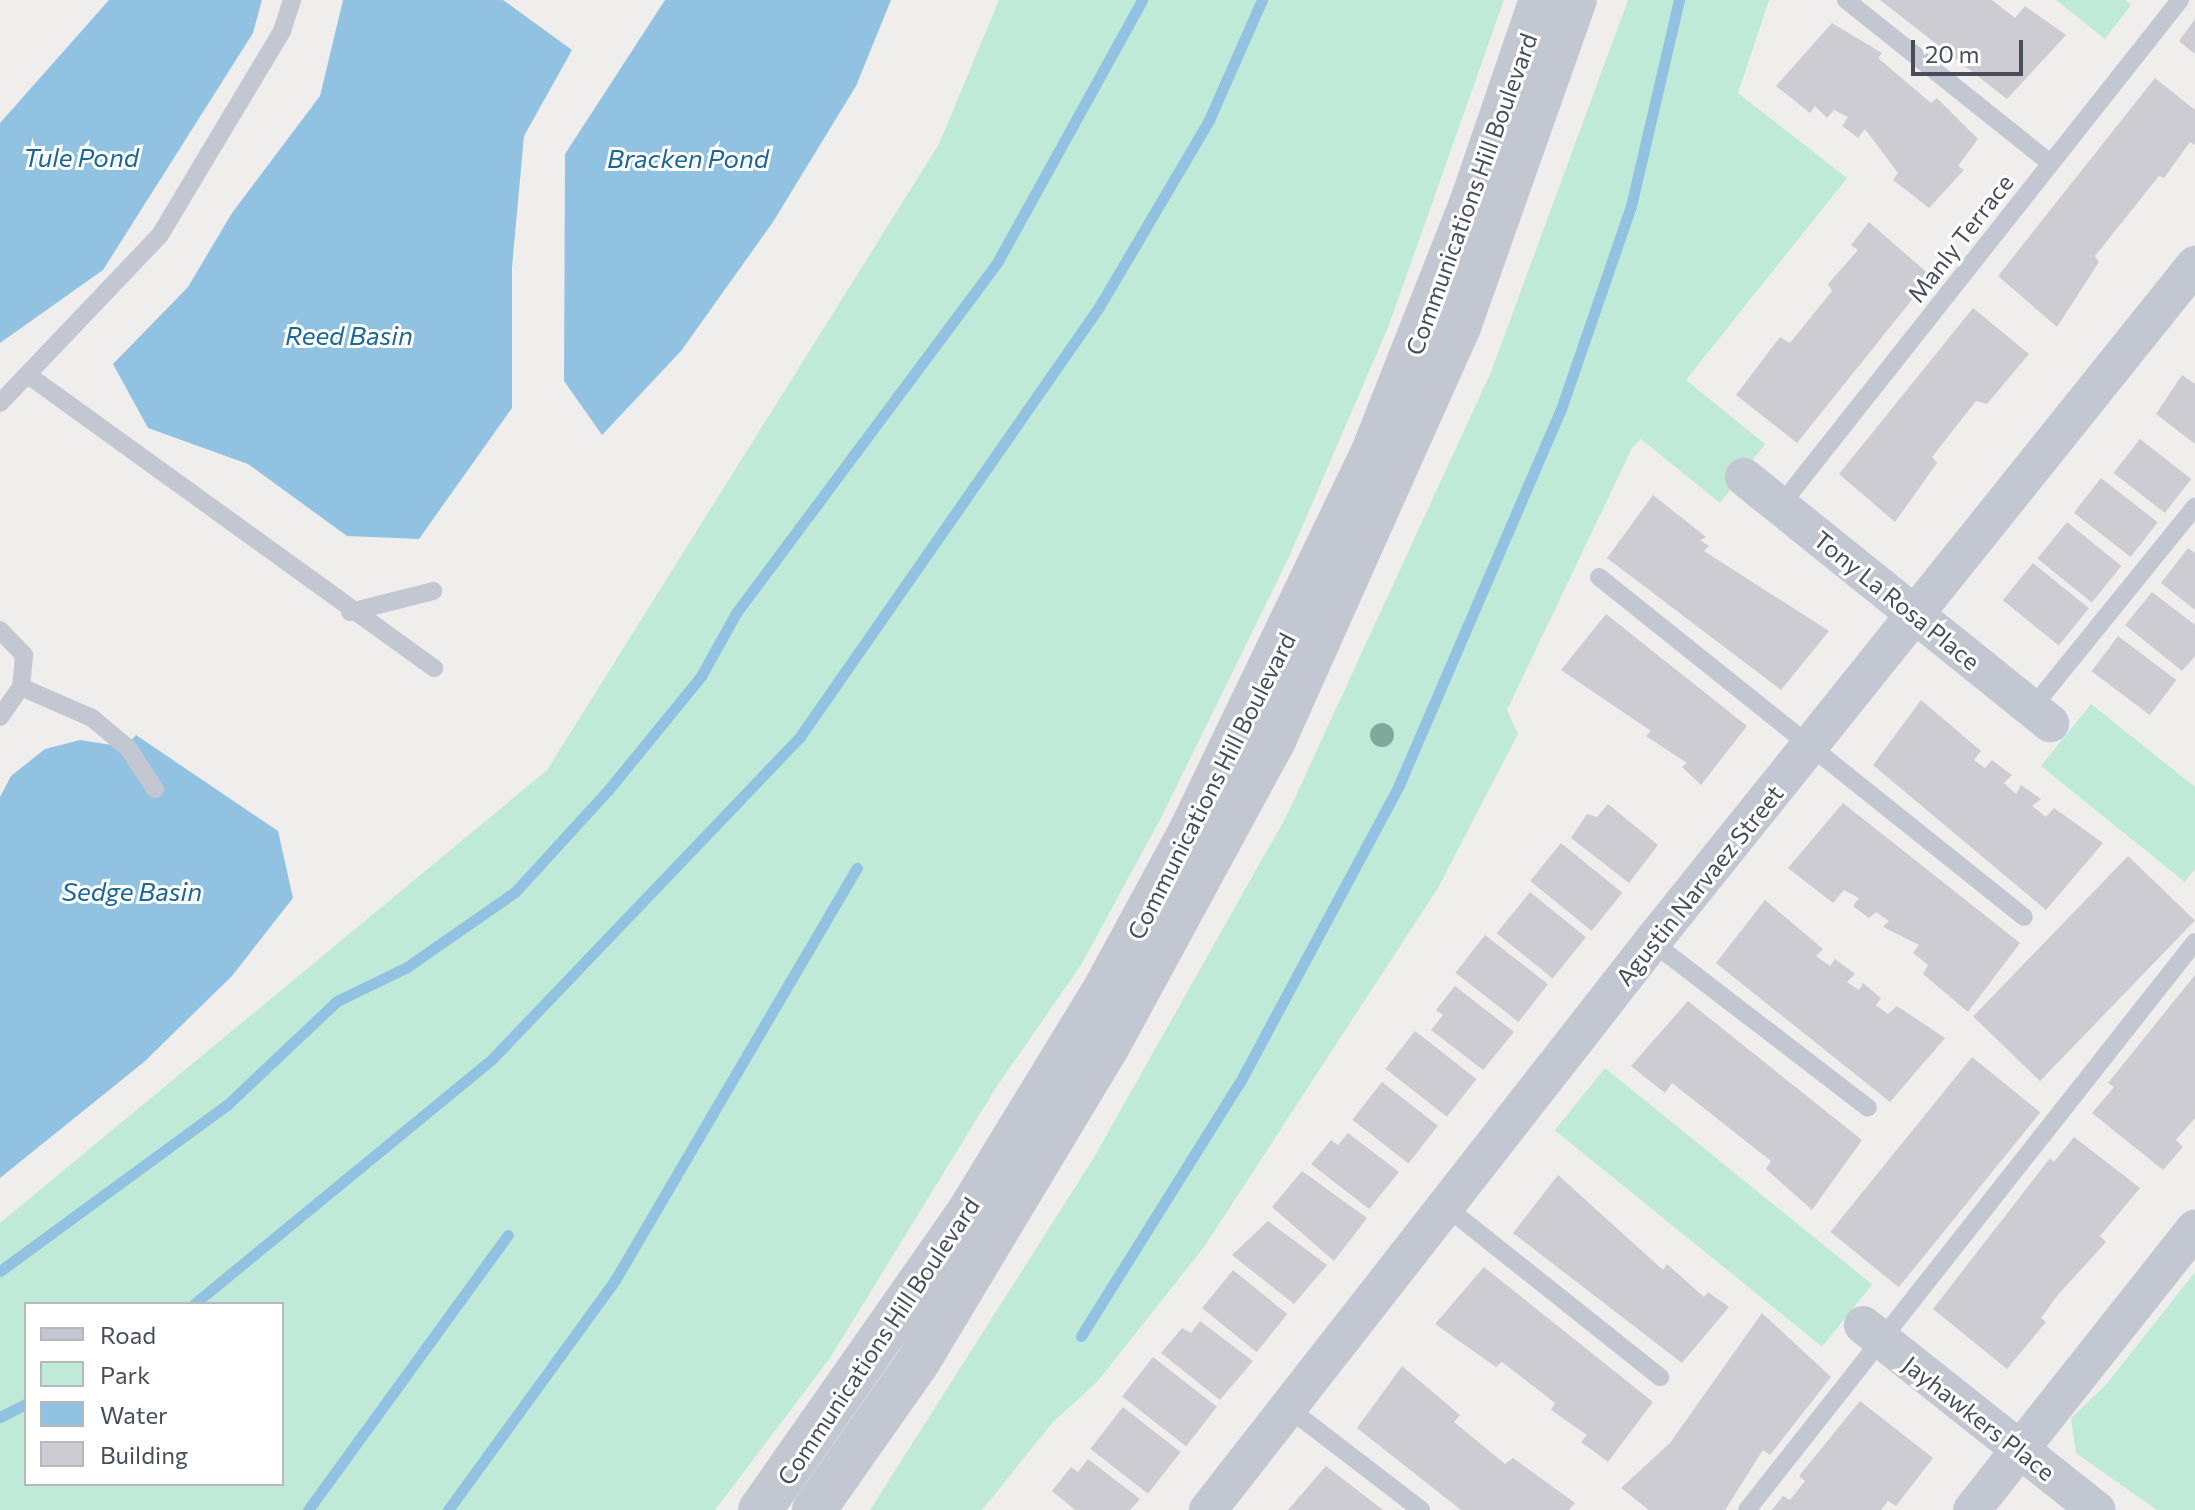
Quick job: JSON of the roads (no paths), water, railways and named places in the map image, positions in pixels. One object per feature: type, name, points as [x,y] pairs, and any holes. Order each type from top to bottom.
[{"type":"street","name":"Communications Hill Boulevard","points":[[760,1510],[968,1213],[1107,985],[1189,834],[1372,454],[1470,207],[1541,0]]},
{"type":"street","name":"Communications Hill Boulevard","points":[[814,1510],[918,1362],[1100,1058],[1275,738],[1454,341],[1575,0]]},
{"type":"street","name":"Agustin Narvaez Street","points":[[1208,1510],[1652,942],[2195,265]]},
{"type":"street","name":"Tony La Rosa Place","points":[[1744,477],[2041,716]]},
{"type":"street","points":[[1972,1510],[2195,1229]]},
{"type":"street","name":"Jayhawkers Place","points":[[1873,1334],[2096,1510]]},
{"type":"lane","points":[[0,403],[160,235],[282,31],[292,0]]},
{"type":"lane","points":[[1846,0],[2050,163]]},
{"type":"lane","name":"Manly Terrace","points":[[1780,506],[2180,0]]},
{"type":"lane","points":[[28,375],[350,612],[434,668]]},
{"type":"lane","points":[[2041,716],[2195,507]]},
{"type":"lane","points":[[1599,577],[2024,917]]},
{"type":"lane","points":[[350,612],[433,591]]},
{"type":"lane","points":[[0,630],[24,655],[21,687],[0,717]]},
{"type":"lane","points":[[21,687],[109,729],[155,789]]},
{"type":"lane","points":[[1652,942],[1868,1108]]},
{"type":"lane","points":[[1747,1510],[1873,1334],[2195,942]]},
{"type":"lane","points":[[1445,1206],[1660,1377]]},
{"type":"lane","points":[[1287,1407],[1421,1510]]},
{"type":"water","name":"Tule Pond","points":[[109,0],[262,0],[253,33],[103,270],[0,343],[0,123]]},
{"type":"water","name":"Reed Basin","points":[[343,0],[503,0],[572,50],[524,136],[512,267],[512,408],[419,539],[347,536],[248,464],[148,428],[113,364],[188,287],[232,213],[320,96]]},
{"type":"water","name":"Bracken Pond","points":[[665,0],[891,0],[856,86],[773,222],[681,351],[602,435],[564,381],[565,154]]},
{"type":"water","name":"Sedge Basin","points":[[136,735],[278,831],[293,898],[232,976],[144,1062],[0,1178],[0,797],[11,776],[45,749],[80,740],[125,747]]},
{"type":"waterway","points":[[0,1271],[227,1105],[337,1001],[407,967],[515,892],[609,789],[701,676],[736,613],[998,261],[1142,0]]},
{"type":"waterway","points":[[196,1302],[493,1058],[799,738],[1099,307],[1209,120],[1262,0]]},
{"type":"waterway","points":[[1081,1336],[1240,1082],[1399,785],[1560,412],[1631,206],[1679,0]]},
{"type":"waterway","points":[[448,1510],[615,1280],[857,868]]},
{"type":"waterway","points":[[308,1510],[508,1235]]},
{"type":"waterway","points":[[0,1417],[24,1405]]}]
